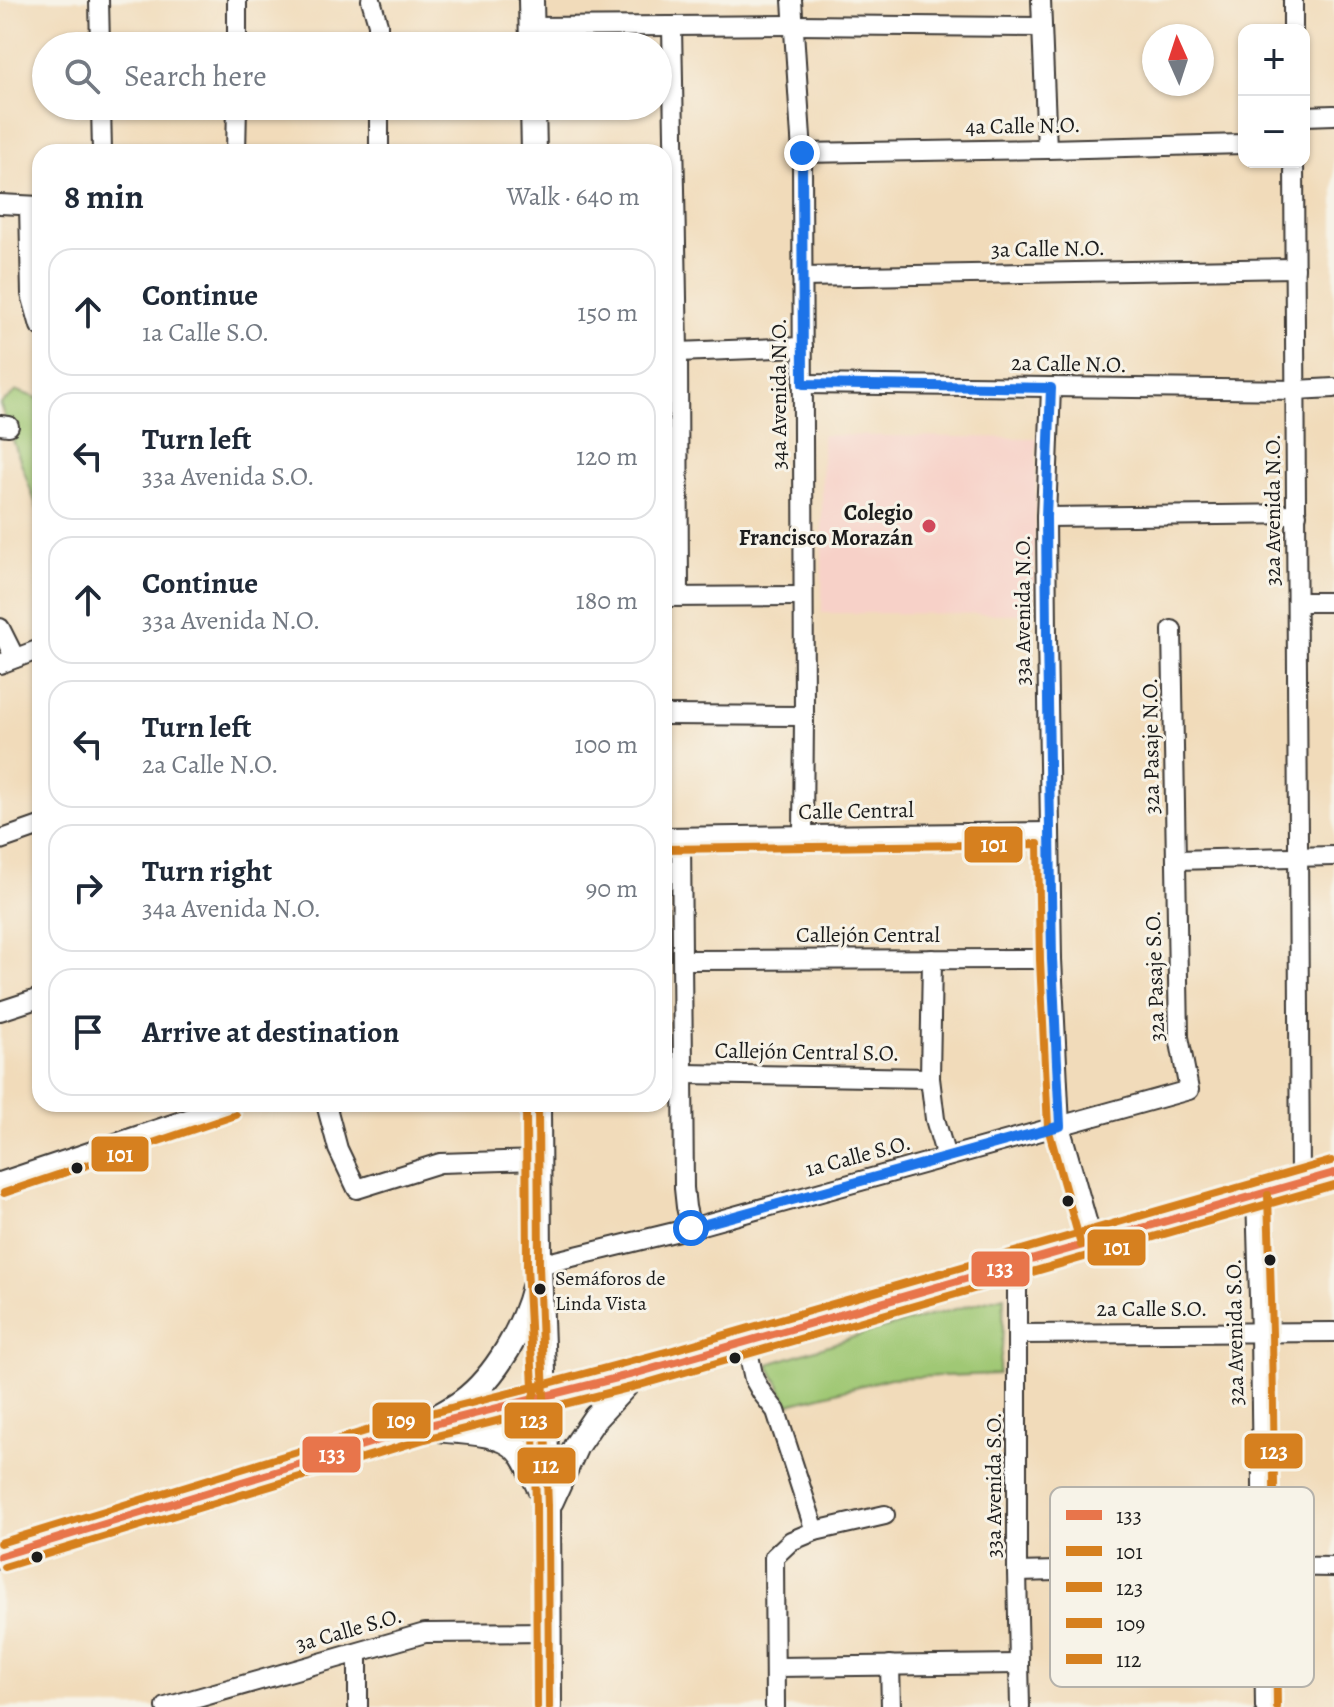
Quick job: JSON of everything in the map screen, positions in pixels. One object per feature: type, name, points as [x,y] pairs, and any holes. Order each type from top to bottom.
[{"type":"main road","points":[[531,1],[532,32]]},
{"type":"main road","points":[[533,120],[534,144]]},
{"type":"main road","points":[[538,1112],[539,1265],[548,1506],[549,1707]]},
{"type":"main road","points":[[0,1556],[422,1427],[637,1373],[1334,1173]]},
{"type":"main road","points":[[422,1427],[464,1400],[492,1371],[515,1338],[530,1301],[539,1265]]},
{"type":"main road","points":[[548,1506],[576,1446],[595,1418],[637,1373]]},
{"type":"main road","points":[[422,1427],[498,1437],[513,1444],[523,1455],[548,1506]]},
{"type":"street","points":[[99,0],[100,32]]},
{"type":"street","points":[[237,0],[237,32]]},
{"type":"street","points":[[371,0],[378,32]]},
{"type":"street","name":"34a Avenida N.O.","points":[[792,0],[802,153],[803,835]]},
{"type":"street","points":[[1041,0],[1047,149]]},
{"type":"street","points":[[1293,0],[1293,24]]},
{"type":"street","points":[[602,32],[672,27],[793,25],[1041,27]]},
{"type":"street","points":[[672,27],[678,352],[672,596],[803,596]]},
{"type":"street","points":[[1310,116],[1334,115]]},
{"type":"street","points":[[101,120],[102,144]]},
{"type":"street","points":[[236,144],[237,120]]},
{"type":"street","points":[[379,120],[379,144]]},
{"type":"street","name":"4a Calle N.O.","points":[[802,153],[1238,144]]},
{"type":"street","name":"32a Avenida N.O.","points":[[1294,168],[1300,857]]},
{"type":"street","points":[[0,204],[32,206]]},
{"type":"street","points":[[32,265],[32,298]]},
{"type":"street","name":"3a Calle N.O.","points":[[802,277],[1295,268]]},
{"type":"street","points":[[678,352],[803,347]]},
{"type":"street","name":"2a Calle N.O.","points":[[803,384],[1334,388]]},
{"type":"street","name":"33a Avenida N.O.","points":[[1050,832],[1046,517],[1051,388]]},
{"type":"street","points":[[1046,517],[1297,514]]},
{"type":"street","points":[[1298,602],[1334,602]]},
{"type":"street","points":[[0,628],[8,661],[32,652]]},
{"type":"street","name":"32a Pasaje N.O.","points":[[1172,630],[1177,860]]},
{"type":"street","points":[[672,715],[804,716]]},
{"type":"street","points":[[0,840],[32,829]]},
{"type":"street","points":[[1050,832],[1060,1126],[1093,1242]]},
{"type":"street","name":"Calle Central","points":[[672,838],[1050,832]]},
{"type":"street","points":[[672,838],[683,960],[684,1188],[691,1228]]},
{"type":"street","points":[[1177,860],[1334,856]]},
{"type":"street","points":[[1300,857],[1300,1183]]},
{"type":"street","name":"32a Pasaje S.O.","points":[[1177,860],[1179,1037],[1189,1090]]},
{"type":"street","points":[[932,959],[930,1078],[935,1119],[946,1157]]},
{"type":"street","name":"Callejón Central","points":[[683,960],[1052,959]]},
{"type":"street","points":[[0,1011],[32,1001]]},
{"type":"street","name":"Callejón Central S.O.","points":[[684,1074],[930,1078]]},
{"type":"street","name":"1a Calle S.O.","points":[[539,1265],[691,1228],[1189,1090]]},
{"type":"street","points":[[0,1182],[208,1112]]},
{"type":"street","points":[[328,1112],[338,1149],[357,1189],[440,1163],[538,1160]]},
{"type":"street","name":"32a Avenida S.O.","points":[[1256,1195],[1262,1487]]},
{"type":"street","name":"33a Avenida S.O.","points":[[1017,1264],[1020,1707]]},
{"type":"street","name":"2a Calle S.O.","points":[[1018,1334],[1334,1332]]},
{"type":"street","points":[[746,1342],[754,1379],[776,1411],[815,1531]]},
{"type":"street","points":[[775,1707],[774,1557],[791,1541],[815,1531],[885,1515]]},
{"type":"street","points":[[1314,1567],[1334,1567]]},
{"type":"street","points":[[1017,1572],[1050,1571]]},
{"type":"street","name":"3a Calle S.O.","points":[[166,1707],[425,1633],[549,1632]]},
{"type":"street","points":[[358,1653],[358,1707]]},
{"type":"street","points":[[776,1667],[1019,1664]]},
{"type":"street","points":[[890,1665],[891,1707]]},
{"type":"street","name":"32a Avenida S.O.","points":[[1265,1687],[1265,1707]]},
{"type":"shaded area","name":"Colegio Francisco Morazán","points":[[822,435],[1036,438],[1034,614],[822,613]]},
{"type":"green space","points":[[17,391],[32,396],[32,494],[0,404]]},
{"type":"green space","points":[[1004,1296],[998,1374],[890,1378],[789,1404],[768,1364],[870,1332]]},
{"type":"transit line","name":"101","points":[[672,849],[1038,844],[1048,1128],[1081,1245]]},
{"type":"transit line","name":"109","points":[[0,1543],[392,1423],[533,1387],[527,1265],[526,1112]]},
{"type":"transit line","name":"112","points":[[538,1112],[539,1265],[548,1506],[549,1707]]},
{"type":"transit line","name":"101","points":[[4,1193],[236,1115]]},
{"type":"transit line","name":"123","points":[[537,1707],[533,1396],[538,1386],[1331,1161]]},
{"type":"transit line","name":"133","points":[[0,1556],[422,1427],[637,1373],[1334,1173]]},
{"type":"transit line","name":"101","points":[[4,1567],[425,1439],[640,1385],[1334,1185]]},
{"type":"transit line","name":"123","points":[[1268,1195],[1274,1487]]},
{"type":"transit line","name":"123","points":[[1277,1687],[1277,1707]]},
{"type":"place","name":"Colegio Francisco Morazán","points":[[929,526]]},
{"type":"place","name":"Semáforos de Linda Vista","points":[[540,1289]]},
{"type":"route","points":[[691,1228],[1060,1126],[1052,959],[1047,634],[1046,517],[1051,388],[803,384],[802,153]]}]
